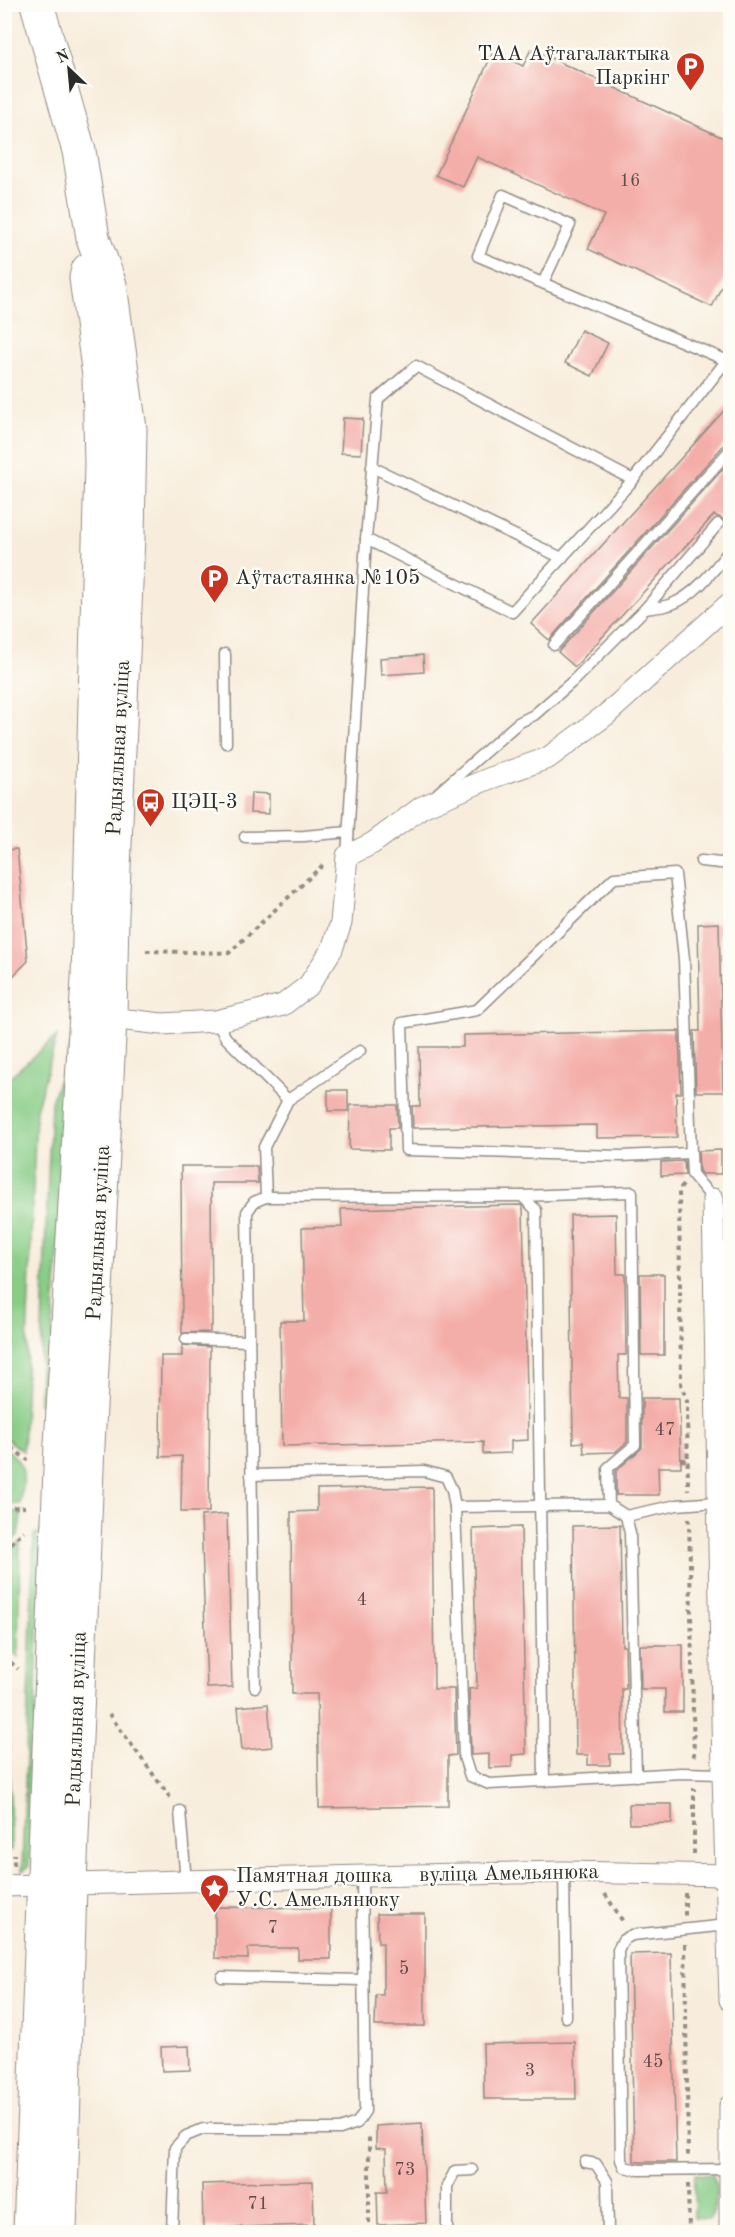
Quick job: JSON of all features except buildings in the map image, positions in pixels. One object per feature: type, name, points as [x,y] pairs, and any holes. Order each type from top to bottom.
[{"type":"main road","name":"Радыяльная вуліца","points":[[30,2232],[88,1445],[98,1012],[112,915],[128,536],[130,429],[110,285],[93,238],[79,151],[37,4]]},
{"type":"main road","name":"Радыяльная вуліца","points":[[57,1885],[60,2232]]},
{"type":"street","points":[[98,1012],[162,1024],[216,1021],[283,1005],[309,985],[332,949],[341,924],[347,856],[373,843],[422,807],[488,779],[548,759],[607,714],[730,603]]},
{"type":"street","points":[[713,1199],[723,1774],[730,2000]]},
{"type":"street","name":"вуліца Амельянюка","points":[[4,1886],[564,1872],[726,1875]]},
{"type":"street","points":[[730,2106],[730,2232]]},
{"type":"lane","points":[[366,539],[512,612],[633,480],[729,358],[543,283],[478,256],[503,195],[570,225],[543,283]]},
{"type":"lane","points":[[347,856],[366,539],[378,399],[416,366],[633,480]]},
{"type":"lane","points":[[554,645],[730,450]]},
{"type":"lane","points":[[372,467],[562,558]]},
{"type":"lane","points":[[422,807],[518,723],[534,715],[549,702],[645,609],[718,524]]},
{"type":"lane","points":[[645,609],[671,605],[683,598],[699,585],[730,550]]},
{"type":"lane","points":[[225,654],[226,743]]},
{"type":"lane","points":[[245,837],[348,832]]},
{"type":"lane","points":[[701,861],[730,864]]},
{"type":"lane","points":[[691,1153],[621,1156],[406,1150],[402,1023],[477,1010],[614,878],[675,874],[684,959],[692,1174],[713,1199]]},
{"type":"lane","points":[[216,1021],[226,1038],[288,1100]]},
{"type":"lane","points":[[266,1197],[264,1147],[288,1100],[360,1051]]},
{"type":"lane","points":[[255,1687],[247,1212],[254,1202],[266,1197],[522,1196],[633,1192],[635,1444],[608,1468],[609,1505]]},
{"type":"lane","points":[[522,1196],[536,1210],[544,1781]]},
{"type":"lane","points":[[186,1339],[249,1341]]},
{"type":"lane","points":[[251,1475],[424,1471],[446,1477],[452,1490],[455,1507],[464,1757],[470,1776],[489,1784],[723,1774]]},
{"type":"lane","points":[[626,1516],[677,1505],[718,1502]]},
{"type":"lane","points":[[455,1507],[540,1504],[609,1505],[626,1516],[630,1533],[636,1776]]},
{"type":"lane","points":[[180,1811],[186,1882]]},
{"type":"lane","points":[[564,1872],[566,2017]]},
{"type":"lane","points":[[172,2232],[175,2148],[186,2136],[203,2129],[340,2129],[357,2123],[365,2111],[362,1876]]},
{"type":"lane","points":[[728,1925],[632,1935],[623,1940],[618,1950],[621,2160],[624,2167],[639,2170],[730,2169]]},
{"type":"lane","points":[[222,1977],[362,1980]]},
{"type":"lane","points":[[585,2162],[596,2164],[607,2181],[608,2232]]},
{"type":"lane","points":[[447,2232],[447,2186],[455,2172],[472,2170]]},
{"type":"path","points":[[146,951],[229,954],[330,858],[330,834]]},
{"type":"path","points":[[4,1443],[28,1460]]},
{"type":"path","points":[[681,1460],[688,1460]]},
{"type":"path","points":[[4,1508],[26,1507]]},
{"type":"path","points":[[4,1550],[24,1531]]},
{"type":"path","points":[[4,1656],[18,1669]]},
{"type":"path","points":[[109,1714],[180,1811]]},
{"type":"path","points":[[684,1874],[689,2232]]},
{"type":"green space","points":[[57,1036],[36,1110],[23,1451],[4,1437],[5,1081]]},
{"type":"green space","points":[[73,1039],[48,1402],[39,1404],[51,1102]]},
{"type":"green space","points":[[5,1448],[13,1454],[23,1473],[20,1504],[5,1505]]},
{"type":"green space","points":[[22,1511],[18,1535],[5,1547],[5,1512]]},
{"type":"green space","points":[[42,1531],[29,1866],[22,1872],[34,1535]]},
{"type":"green space","points":[[20,1542],[18,1658],[5,1645],[4,1557]]},
{"type":"green space","points":[[5,1662],[7,1665],[11,1850],[4,1850]]},
{"type":"green space","points":[[695,2174],[713,2175],[715,2180],[716,2204],[709,2219],[694,2218]]},
{"type":"place","name":"ТАА Аўтагалактыка Паркінг","points":[[691,92]]},
{"type":"place","name":"Аўтастаянка №105","points":[[214,604]]},
{"type":"place","name":"ЦЭЦ-3","points":[[150,828]]},
{"type":"place","name":"Памятная дошка У.С. Амельянюку","points":[[215,1914]]}]
